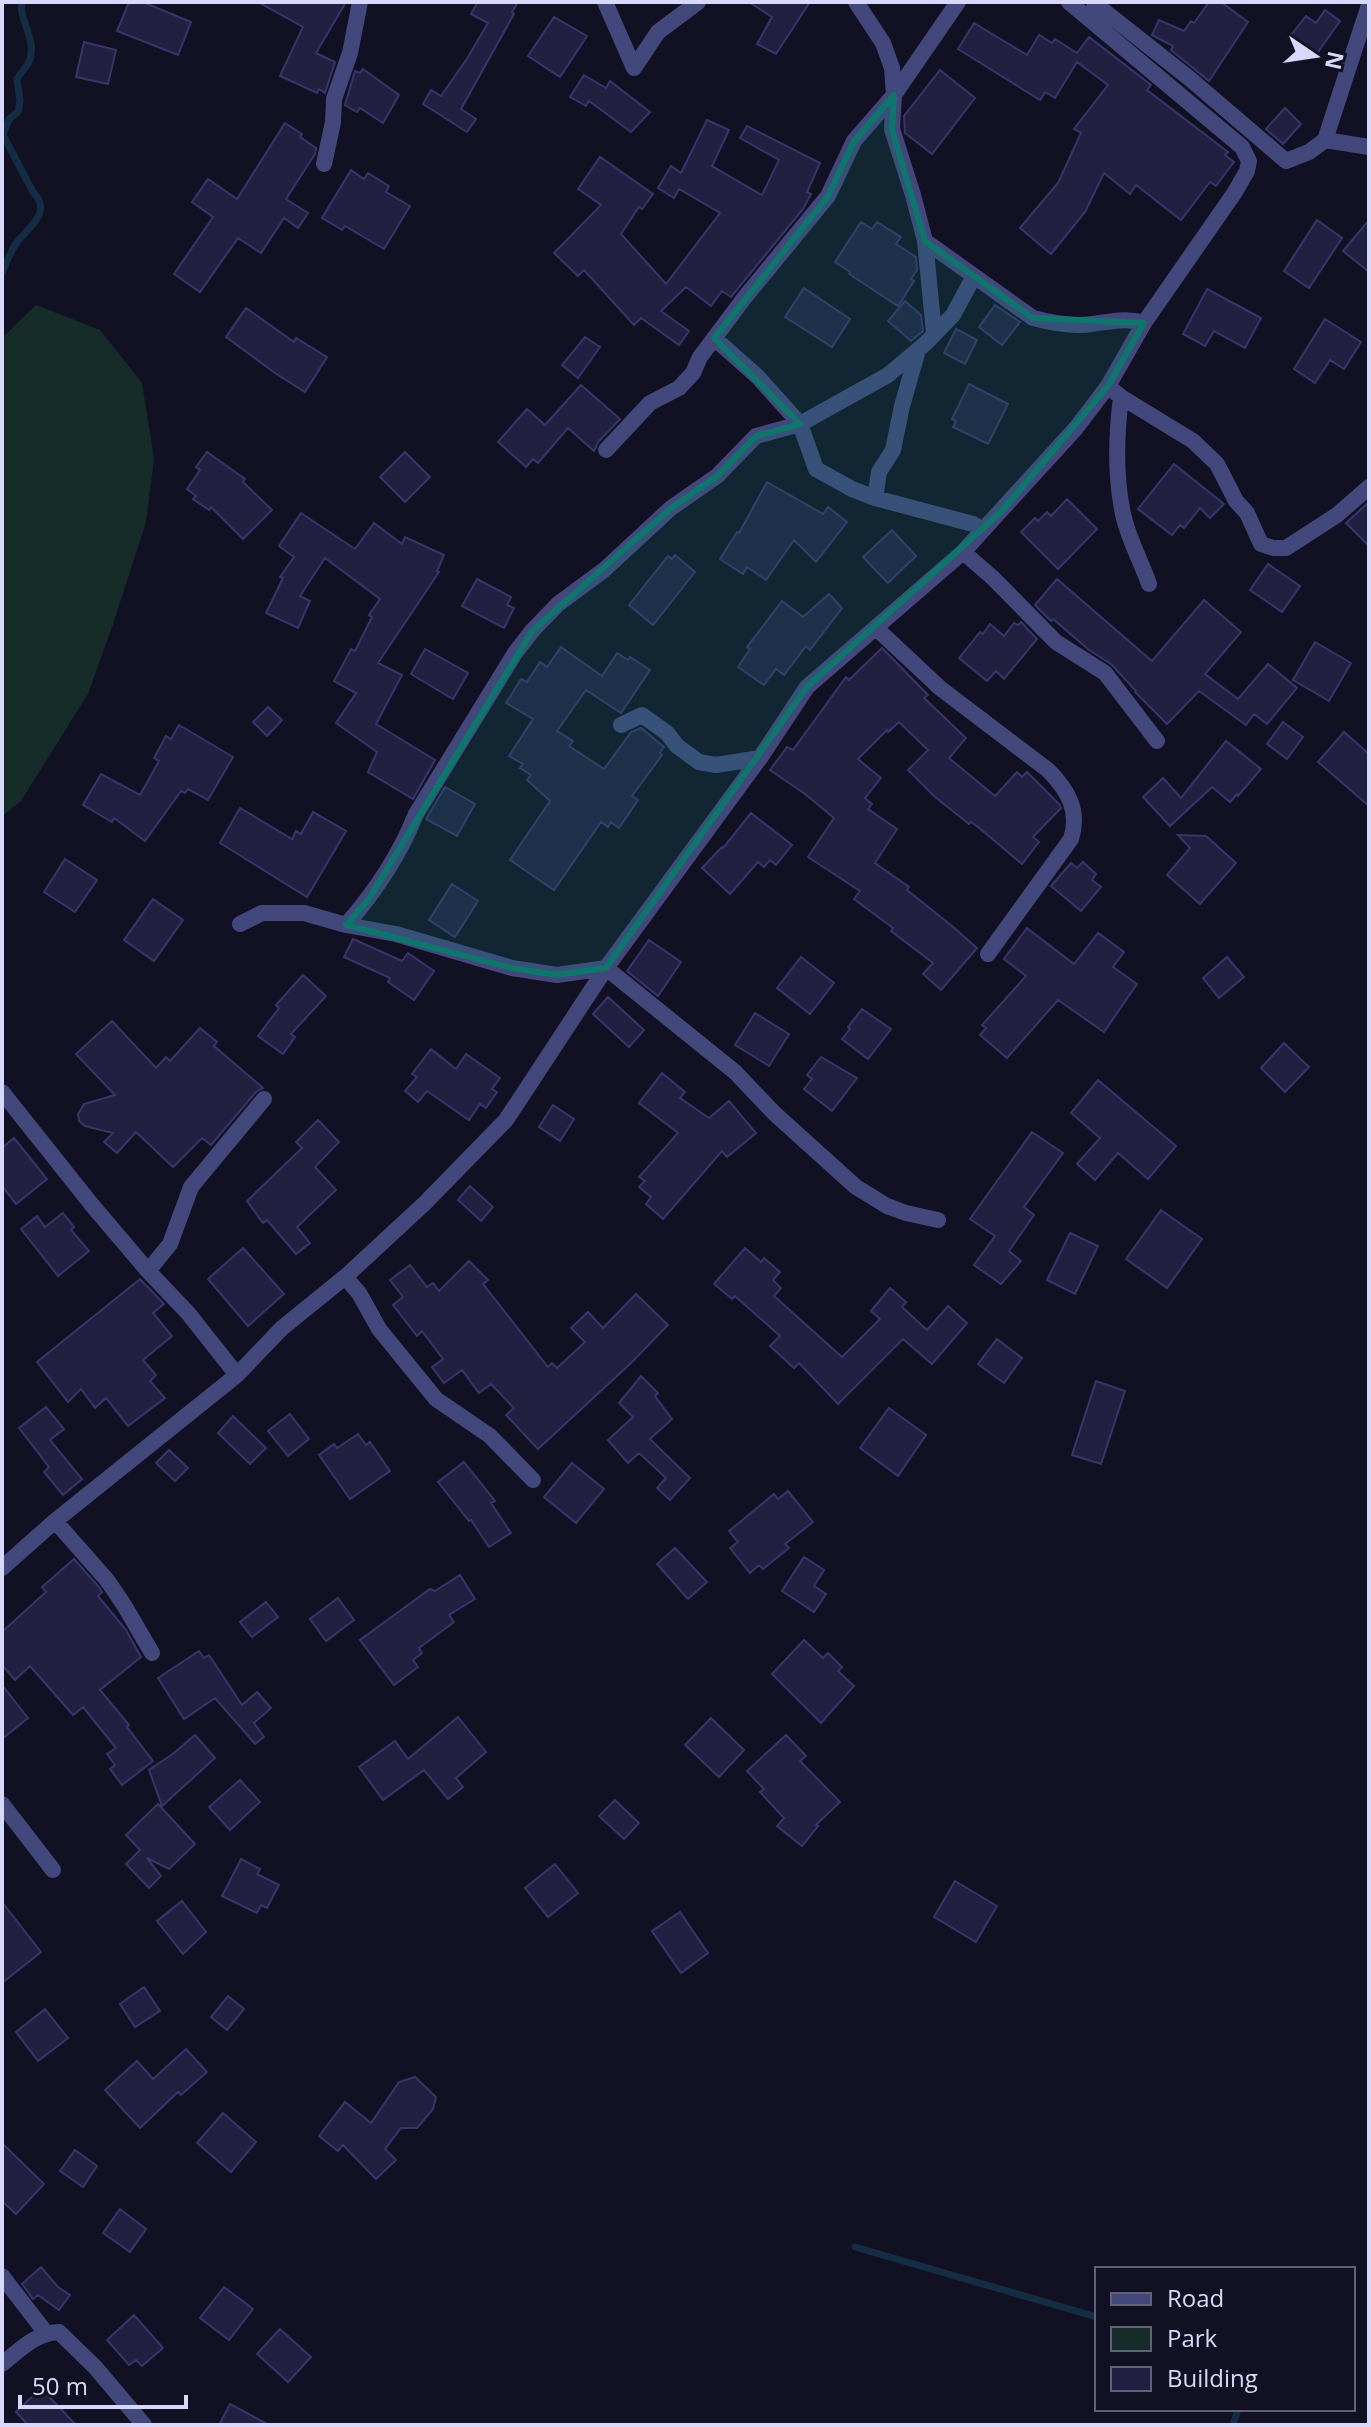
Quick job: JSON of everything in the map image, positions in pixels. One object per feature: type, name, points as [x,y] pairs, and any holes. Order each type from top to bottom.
[{"type":"street","points":[[324,164],[333,122],[334,99],[350,53],[360,2]]},
{"type":"street","points":[[605,2],[634,68],[658,32],[698,2]]},
{"type":"street","points":[[856,2],[883,43],[892,68],[892,129],[925,241],[934,333]]},
{"type":"street","points":[[606,450],[650,403],[679,388],[693,373],[714,338],[828,196],[854,141],[894,95],[958,2]]},
{"type":"street","points":[[1069,2],[1092,7],[1189,78],[1286,161],[1309,152],[1325,140],[1369,5]]},
{"type":"street","points":[[2,1568],[55,1521],[237,1375],[282,1328],[345,1277],[425,1203],[506,1120],[606,968],[760,758],[807,687],[963,552],[1076,428],[1108,386],[1144,323],[1235,192],[1249,161],[1242,147],[1092,7]]},
{"type":"street","points":[[1325,140],[1369,147]]},
{"type":"street","points":[[925,241],[1033,318],[1052,324],[1088,325],[1129,318],[1144,323]]},
{"type":"street","points":[[346,925],[368,900],[416,814],[515,653],[558,604],[604,570],[671,508],[717,476],[756,436],[800,424],[888,375],[953,315],[974,276]]},
{"type":"street","points":[[714,338],[758,377],[800,424],[816,469],[875,498],[973,524],[983,530]]},
{"type":"street","points":[[875,498],[879,472],[893,450],[918,350]]},
{"type":"street","points":[[1108,386],[1193,441],[1217,464],[1236,501],[1247,513],[1261,544],[1286,548],[1337,515],[1369,487]]},
{"type":"street","points":[[1121,397],[1116,435],[1123,516],[1149,584]]},
{"type":"street","points":[[963,552],[1056,642],[1105,673],[1157,741]]},
{"type":"street","points":[[876,628],[940,688],[1048,770],[1064,786],[1073,806],[1075,827],[1071,839],[988,954]]},
{"type":"street","points":[[621,725],[642,715],[699,762],[716,765],[760,758]]},
{"type":"street","points":[[240,924],[262,913],[304,913],[396,934],[512,968],[557,975],[606,968],[735,1072],[774,1113],[856,1187],[887,1206],[938,1220]]},
{"type":"street","points":[[2,1092],[237,1375]]},
{"type":"street","points":[[148,1271],[170,1244],[191,1187],[264,1099]]},
{"type":"street","points":[[345,1277],[359,1293],[379,1329],[436,1399],[490,1436],[533,1480]]},
{"type":"street","points":[[55,1521],[107,1580],[152,1653]]},
{"type":"street","points":[[2,1804],[53,1870]]},
{"type":"street","points":[[2,2276],[46,2333]]},
{"type":"street","points":[[2,2364],[36,2337],[59,2332],[95,2367],[144,2425]]},
{"type":"highlighted area","points":[[894,95],[892,129],[925,241],[1033,318],[1144,323],[1108,386],[1002,511],[807,687],[606,968],[557,975],[512,968],[346,925],[368,900],[532,631],[671,508],[717,476],[756,436],[800,424],[714,338],[828,196],[854,141]]},
{"type":"green space","points":[[36,305],[100,330],[142,383],[154,459],[146,522],[88,694],[21,801],[2,816],[2,338]]},
{"type":"building","points":[[129,2],[143,2],[191,22],[178,55],[117,31]]},
{"type":"building","points":[[258,2],[346,2],[316,53],[335,62],[325,93],[319,89],[317,93],[280,76],[303,27]]},
{"type":"building","points":[[478,2],[518,2],[461,109],[476,119],[467,132],[423,104],[431,90],[441,96],[488,23],[471,14]]},
{"type":"building","points":[[749,2],[810,2],[776,54],[757,44],[772,17]]},
{"type":"building","points":[[1209,2],[1221,2],[1248,22],[1209,81],[1171,50],[1173,46],[1152,35],[1159,20],[1184,31]]},
{"type":"building","points":[[1325,10],[1340,21],[1313,59],[1288,39],[1306,16],[1316,23]]},
{"type":"building","points":[[554,17],[587,36],[560,77],[528,56]]},
{"type":"building","points":[[974,23],[1027,55],[1039,35],[1052,43],[1055,39],[1077,53],[1089,37],[1151,85],[1147,90],[1228,152],[1225,155],[1234,162],[1216,186],[1210,182],[1181,220],[1136,185],[1130,194],[1104,173],[1085,212],[1051,254],[1020,228],[1058,183],[1081,133],[1074,129],[1108,85],[1077,62],[1055,98],[1045,92],[1040,100],[958,49]]},
{"type":"building","points":[[84,42],[116,50],[108,84],[76,77]]},
{"type":"building","points":[[363,69],[399,95],[383,123],[360,108],[357,112],[345,105],[355,71],[360,73]]},
{"type":"building","points":[[940,70],[975,98],[932,154],[905,133],[904,116]]},
{"type":"building","points":[[584,75],[606,88],[610,81],[650,112],[631,132],[589,101],[586,106],[570,97]]},
{"type":"building","points":[[1285,108],[1301,124],[1283,144],[1266,129]]},
{"type":"building","points":[[707,120],[729,130],[712,166],[762,195],[779,160],[740,138],[747,126],[820,163],[803,209],[731,297],[722,291],[711,306],[686,287],[661,311],[689,331],[679,345],[641,318],[634,325],[584,270],[578,276],[554,253],[601,205],[578,189],[600,157],[653,194],[642,209],[639,207],[621,234],[666,284],[720,213],[679,189],[674,198],[658,188],[671,166],[681,173]]},
{"type":"building","points":[[285,123],[316,148],[286,199],[308,213],[298,228],[284,218],[261,253],[238,238],[200,292],[174,274],[213,217],[192,202],[208,179],[237,199]]},
{"type":"building","points":[[351,170],[364,179],[368,173],[389,186],[386,192],[410,206],[384,249],[345,226],[342,230],[322,218]]},
{"type":"building","points":[[1317,220],[1342,238],[1309,288],[1284,271]]},
{"type":"building","points":[[1369,220],[1369,272],[1343,251]]},
{"type":"building","points":[[861,222],[872,229],[877,222],[901,237],[896,244],[916,257],[917,270],[911,279],[914,281],[898,306],[835,262]]},
{"type":"building","points":[[804,288],[850,319],[832,347],[785,317]]},
{"type":"building","points":[[1207,289],[1261,318],[1245,348],[1214,331],[1205,346],[1183,334]]},
{"type":"building","points":[[905,301],[921,315],[923,331],[911,341],[888,321]]},
{"type":"building","points":[[995,305],[1020,322],[1002,345],[979,327]]},
{"type":"building","points":[[246,308],[294,342],[296,338],[327,357],[305,392],[226,337]]},
{"type":"building","points":[[1325,319],[1361,342],[1344,369],[1330,360],[1315,383],[1294,369]]},
{"type":"building","points":[[956,329],[977,340],[965,364],[944,353]]},
{"type":"building","points":[[585,337],[600,347],[578,378],[562,365]]},
{"type":"building","points":[[969,384],[1008,404],[988,444],[953,427],[956,421],[952,419]]},
{"type":"building","points":[[581,385],[620,419],[598,442],[594,451],[568,428],[538,463],[533,459],[526,467],[498,442],[527,409],[545,425]]},
{"type":"building","points":[[207,452],[245,479],[243,482],[272,510],[243,539],[211,507],[209,510],[193,499],[196,496],[187,489],[200,470],[196,467]]},
{"type":"building","points":[[405,452],[430,477],[405,502],[380,477]]},
{"type":"building","points":[[1174,464],[1224,504],[1210,518],[1200,508],[1184,528],[1180,525],[1172,535],[1138,509]]},
{"type":"building","points":[[767,482],[823,514],[828,507],[847,522],[816,562],[794,540],[766,580],[747,567],[743,574],[720,559],[739,533]]},
{"type":"building","points":[[1067,499],[1097,529],[1058,569],[1021,532],[1035,518],[1038,521],[1047,512],[1051,516]]},
{"type":"building","points":[[1369,502],[1369,546],[1346,523]]},
{"type":"building","points":[[301,513],[355,549],[374,523],[402,544],[405,537],[444,555],[439,572],[378,663],[402,675],[376,724],[435,760],[413,799],[368,772],[377,752],[336,723],[356,693],[334,681],[351,649],[355,651],[372,617],[369,615],[380,599],[325,558],[300,596],[310,601],[298,628],[266,613],[283,578],[280,577],[294,557],[279,546]]},
{"type":"building","points":[[892,530],[916,556],[888,583],[863,557]]},
{"type":"building","points":[[675,555],[695,572],[653,625],[629,605],[668,556],[672,559]]},
{"type":"building","points":[[1268,564],[1300,586],[1282,612],[1250,590]]},
{"type":"building","points":[[477,579],[511,597],[507,605],[514,608],[504,628],[462,606]]},
{"type":"building","points":[[1057,579],[1152,661],[1204,600],[1241,632],[1205,674],[1238,699],[1268,664],[1297,688],[1267,724],[1254,714],[1246,725],[1199,691],[1167,724],[1111,664],[1089,650],[1053,619],[1051,621],[1035,605]]},
{"type":"building","points":[[829,594],[842,608],[810,650],[806,646],[784,675],[776,669],[764,685],[738,667],[750,649],[747,647],[782,601],[803,617]]},
{"type":"building","points":[[1021,622],[1037,639],[1004,679],[996,671],[987,681],[959,658],[990,624],[1004,636],[1014,623],[1018,625]]},
{"type":"building","points":[[1315,642],[1351,663],[1329,701],[1293,680]]},
{"type":"building","points":[[561,647],[602,676],[617,653],[650,670],[621,713],[586,690],[557,731],[573,741],[569,746],[604,769],[631,732],[641,728],[664,747],[660,753],[662,755],[632,796],[638,800],[619,828],[611,822],[608,827],[601,822],[554,890],[510,860],[550,801],[527,780],[531,775],[520,768],[523,764],[509,756],[533,719],[506,703],[521,679],[527,682],[540,662],[547,667]]},
{"type":"building","points":[[882,648],[928,695],[924,698],[966,738],[949,758],[995,796],[1017,772],[1022,777],[1027,772],[1061,808],[1033,837],[1039,842],[1022,864],[978,827],[971,822],[969,824],[935,797],[908,770],[928,750],[899,722],[858,759],[881,778],[865,798],[872,804],[868,809],[897,829],[875,863],[909,887],[907,890],[977,948],[941,990],[923,974],[933,963],[854,899],[860,891],[808,857],[834,818],[770,770],[787,747],[793,750],[846,677],[849,680]]},
{"type":"building","points":[[425,649],[468,673],[453,699],[411,674]]},
{"type":"building","points":[[268,707],[282,720],[267,736],[253,722]]},
{"type":"building","points":[[1283,722],[1303,737],[1287,759],[1267,744]]},
{"type":"building","points":[[179,725],[233,757],[208,800],[188,789],[185,793],[181,791],[145,841],[114,818],[112,822],[83,805],[101,774],[140,795],[159,761],[154,758],[166,736],[171,739]]},
{"type":"building","points":[[1344,732],[1369,754],[1369,806],[1318,762]]},
{"type":"building","points":[[1226,741],[1261,769],[1230,802],[1212,787],[1170,826],[1143,797],[1163,778],[1181,798]]},
{"type":"building","points":[[445,787],[475,804],[457,836],[426,819]]},
{"type":"building","points":[[240,808],[292,839],[296,831],[301,834],[313,812],[346,831],[307,897],[220,843]]},
{"type":"building","points":[[751,813],[792,845],[776,865],[770,860],[764,867],[758,862],[730,894],[702,868]]},
{"type":"building","points":[[1178,835],[1206,836],[1236,863],[1200,904],[1167,875],[1190,848]]},
{"type":"building","points":[[65,859],[97,880],[75,912],[44,892]]},
{"type":"building","points":[[1083,862],[1096,874],[1092,880],[1101,887],[1081,911],[1051,886],[1071,863],[1077,868]]},
{"type":"building","points":[[452,884],[478,901],[455,937],[429,920]]},
{"type":"building","points":[[153,899],[183,920],[154,961],[124,940]]},
{"type":"building","points":[[1027,928],[1074,964],[1098,933],[1124,952],[1113,967],[1137,984],[1104,1032],[1058,1000],[1007,1058],[980,1035],[986,1028],[982,1025],[1026,976],[1004,959]]},
{"type":"building","points":[[353,939],[402,961],[408,953],[434,971],[414,1000],[388,982],[390,978],[344,957]]},
{"type":"building","points":[[649,940],[681,962],[658,996],[627,971]]},
{"type":"building","points":[[801,957],[834,983],[810,1014],[777,988]]},
{"type":"building","points":[[1227,957],[1244,977],[1219,998],[1203,978]]},
{"type":"building","points":[[303,975],[326,996],[291,1034],[295,1037],[283,1054],[258,1036],[279,1008],[276,1005]]},
{"type":"building","points":[[608,997],[644,1030],[629,1047],[593,1014]]},
{"type":"building","points":[[862,1009],[891,1029],[868,1059],[842,1039]]},
{"type":"building","points":[[755,1013],[789,1034],[769,1066],[735,1045]]},
{"type":"building","points":[[112,1021],[156,1068],[166,1057],[170,1061],[200,1028],[217,1042],[214,1046],[263,1088],[256,1092],[211,1145],[202,1138],[173,1167],[136,1132],[117,1153],[104,1142],[113,1133],[85,1126],[79,1121],[78,1114],[84,1104],[115,1095],[76,1054]]},
{"type":"building","points":[[1284,1043],[1309,1067],[1285,1092],[1261,1068]]},
{"type":"building","points":[[431,1049],[456,1069],[466,1054],[500,1078],[492,1089],[497,1092],[486,1108],[480,1104],[469,1120],[427,1091],[418,1102],[405,1091],[417,1077],[412,1074]]},
{"type":"building","points":[[821,1057],[857,1078],[832,1111],[804,1089],[812,1079],[807,1075]]},
{"type":"building","points":[[662,1073],[685,1092],[680,1098],[709,1118],[729,1101],[756,1133],[727,1157],[722,1151],[663,1219],[646,1204],[651,1197],[639,1187],[645,1181],[639,1177],[678,1133],[639,1103]]},
{"type":"building","points":[[1098,1080],[1176,1146],[1148,1179],[1118,1153],[1095,1180],[1077,1164],[1100,1138],[1071,1113]]},
{"type":"building","points":[[553,1105],[574,1119],[560,1141],[539,1127]]},
{"type":"building","points":[[318,1120],[339,1142],[315,1167],[336,1190],[297,1227],[310,1243],[296,1254],[267,1220],[263,1223],[247,1201],[302,1148],[296,1142]]},
{"type":"building","points":[[1032,1132],[1063,1153],[1024,1207],[1034,1215],[1009,1251],[1021,1261],[1001,1284],[974,1265],[995,1236],[970,1219]]},
{"type":"building","points":[[14,1138],[47,1179],[16,1204],[2,1186],[2,1148]]},
{"type":"building","points":[[470,1186],[493,1207],[481,1221],[458,1200]]},
{"type":"building","points":[[1161,1210],[1202,1239],[1167,1288],[1126,1259]]},
{"type":"building","points":[[63,1213],[74,1227],[71,1230],[89,1251],[58,1276],[21,1229],[37,1216],[45,1227]]},
{"type":"building","points":[[1070,1233],[1098,1246],[1075,1294],[1047,1280]]},
{"type":"building","points":[[243,1248],[284,1294],[248,1326],[208,1279]]},
{"type":"building","points":[[745,1248],[761,1262],[764,1258],[780,1272],[773,1280],[781,1288],[774,1296],[842,1357],[880,1319],[871,1311],[890,1288],[906,1302],[902,1307],[927,1330],[948,1306],[967,1323],[932,1364],[903,1339],[838,1404],[799,1363],[794,1368],[770,1346],[780,1336],[735,1296],[732,1299],[714,1284]]},
{"type":"building","points":[[469,1261],[488,1280],[483,1284],[548,1367],[552,1363],[557,1368],[585,1342],[571,1328],[588,1312],[603,1328],[636,1294],[668,1325],[538,1449],[506,1415],[514,1408],[491,1384],[479,1393],[462,1370],[444,1383],[432,1367],[443,1359],[422,1331],[417,1336],[393,1305],[403,1297],[390,1280],[410,1265],[427,1287],[433,1283],[439,1291]]},
{"type":"building","points":[[140,1279],[164,1304],[153,1313],[172,1336],[143,1360],[156,1375],[150,1381],[165,1398],[128,1426],[106,1398],[95,1408],[81,1389],[68,1402],[37,1362]]},
{"type":"building","points":[[997,1339],[1022,1358],[1004,1383],[978,1364]]},
{"type":"building","points":[[641,1376],[658,1393],[655,1396],[672,1419],[650,1439],[690,1478],[670,1500],[657,1488],[666,1478],[639,1453],[628,1463],[608,1440],[633,1417],[619,1403]]},
{"type":"building","points":[[1096,1381],[1125,1391],[1101,1464],[1072,1455]]},
{"type":"building","points":[[46,1407],[64,1429],[50,1440],[82,1479],[63,1495],[44,1472],[49,1467],[19,1428]]},
{"type":"building","points":[[889,1408],[926,1435],[898,1476],[860,1448]]},
{"type":"building","points":[[290,1414],[309,1439],[288,1456],[268,1431]]},
{"type":"building","points":[[233,1416],[266,1448],[250,1464],[218,1433]]},
{"type":"building","points":[[358,1434],[366,1445],[370,1442],[390,1471],[350,1499],[319,1455],[334,1444],[337,1448]]},
{"type":"building","points":[[169,1450],[188,1468],[175,1481],[156,1463]]},
{"type":"building","points":[[464,1462],[495,1501],[491,1503],[511,1533],[489,1547],[471,1520],[438,1482]]},
{"type":"building","points":[[572,1463],[604,1489],[576,1523],[544,1497]]},
{"type":"building","points":[[788,1491],[813,1522],[785,1544],[789,1548],[763,1569],[759,1565],[750,1573],[730,1548],[738,1542],[729,1531],[774,1494],[778,1499]]},
{"type":"building","points":[[675,1548],[707,1582],[688,1599],[657,1564]]},
{"type":"building","points":[[804,1557],[824,1570],[814,1586],[826,1594],[814,1612],[782,1591]]},
{"type":"building","points":[[74,1559],[99,1587],[102,1592],[98,1596],[126,1630],[141,1657],[100,1690],[153,1761],[122,1785],[110,1769],[115,1765],[107,1754],[116,1748],[83,1707],[73,1715],[30,1666],[15,1680],[2,1665],[2,1632],[46,1592],[42,1587]]},
{"type":"building","points":[[460,1575],[475,1599],[449,1615],[454,1622],[419,1648],[422,1653],[413,1660],[418,1667],[394,1685],[360,1640],[430,1589],[435,1591]]},
{"type":"building","points":[[338,1598],[354,1620],[326,1641],[310,1619]]},
{"type":"building","points":[[266,1602],[278,1617],[252,1637],[240,1622]]},
{"type":"building","points":[[804,1640],[823,1658],[828,1653],[842,1667],[838,1671],[854,1686],[821,1723],[772,1674]]},
{"type":"building","points":[[199,1651],[204,1658],[209,1655],[242,1705],[257,1692],[271,1708],[254,1723],[264,1737],[255,1744],[215,1698],[184,1719],[158,1678]]},
{"type":"building","points":[[2,1685],[28,1718],[2,1739]]},
{"type":"building","points":[[458,1717],[486,1752],[456,1778],[463,1787],[448,1799],[424,1770],[383,1800],[359,1767],[395,1741],[408,1759]]},
{"type":"building","points":[[711,1718],[744,1750],[719,1777],[685,1745]]},
{"type":"building","points":[[195,1735],[215,1758],[162,1806],[149,1770]]},
{"type":"building","points":[[786,1735],[806,1756],[800,1761],[840,1802],[816,1825],[802,1846],[777,1826],[784,1818],[760,1792],[764,1789],[747,1771]]},
{"type":"building","points":[[240,1780],[260,1802],[230,1830],[209,1807]]},
{"type":"building","points":[[615,1800],[639,1823],[624,1839],[599,1816]]},
{"type":"building","points":[[158,1804],[195,1844],[169,1869],[147,1858],[161,1876],[149,1888],[126,1864],[140,1850],[126,1835]]},
{"type":"building","points":[[241,1859],[260,1869],[257,1874],[279,1885],[267,1908],[261,1905],[257,1913],[222,1896]]},
{"type":"building","points":[[555,1864],[578,1893],[548,1917],[525,1888]]},
{"type":"building","points":[[955,1881],[997,1906],[976,1942],[934,1917]]},
{"type":"building","points":[[182,1901],[206,1932],[183,1954],[157,1921]]},
{"type":"building","points":[[2,1902],[41,1952],[2,1983]]},
{"type":"building","points":[[680,1912],[708,1953],[681,1973],[652,1931]]},
{"type":"building","points":[[144,1987],[160,2011],[135,2027],[120,2004]]},
{"type":"building","points":[[228,1996],[244,2009],[227,2030],[211,2017]]},
{"type":"building","points":[[45,2009],[68,2038],[38,2061],[16,2032]]},
{"type":"building","points":[[186,2049],[207,2072],[181,2095],[178,2092],[140,2128],[105,2090],[137,2061],[153,2079]]},
{"type":"building","points":[[415,2077],[436,2097],[433,2109],[417,2128],[401,2128],[385,2149],[396,2160],[376,2179],[343,2145],[338,2151],[319,2136],[345,2102],[371,2123],[399,2082]]},
{"type":"building","points":[[223,2113],[256,2142],[231,2172],[197,2143]]},
{"type":"building","points":[[2,2143],[44,2184],[16,2214],[2,2201]]},
{"type":"building","points":[[75,2150],[97,2166],[83,2187],[60,2171]]},
{"type":"building","points":[[120,2209],[146,2229],[130,2252],[103,2233]]},
{"type":"building","points":[[41,2267],[58,2287],[70,2295],[59,2310],[38,2295],[33,2299],[22,2284]]},
{"type":"building","points":[[224,2287],[253,2309],[229,2340],[200,2318]]},
{"type":"building","points":[[134,2315],[163,2348],[142,2366],[136,2360],[129,2365],[107,2340]]},
{"type":"building","points":[[280,2329],[311,2357],[288,2382],[257,2354]]},
{"type":"building","points":[[41,2388],[76,2425],[28,2425],[16,2412]]},
{"type":"building","points":[[230,2404],[269,2425],[219,2425]]},
{"type":"waterway","points":[[2,273],[17,242],[37,219],[41,206],[3,135],[9,119],[18,112],[17,79],[31,54],[22,2]]},
{"type":"waterway","points":[[855,2247],[1095,2316]]},
{"type":"waterway","points":[[1233,2425],[1237,2411]]}]
